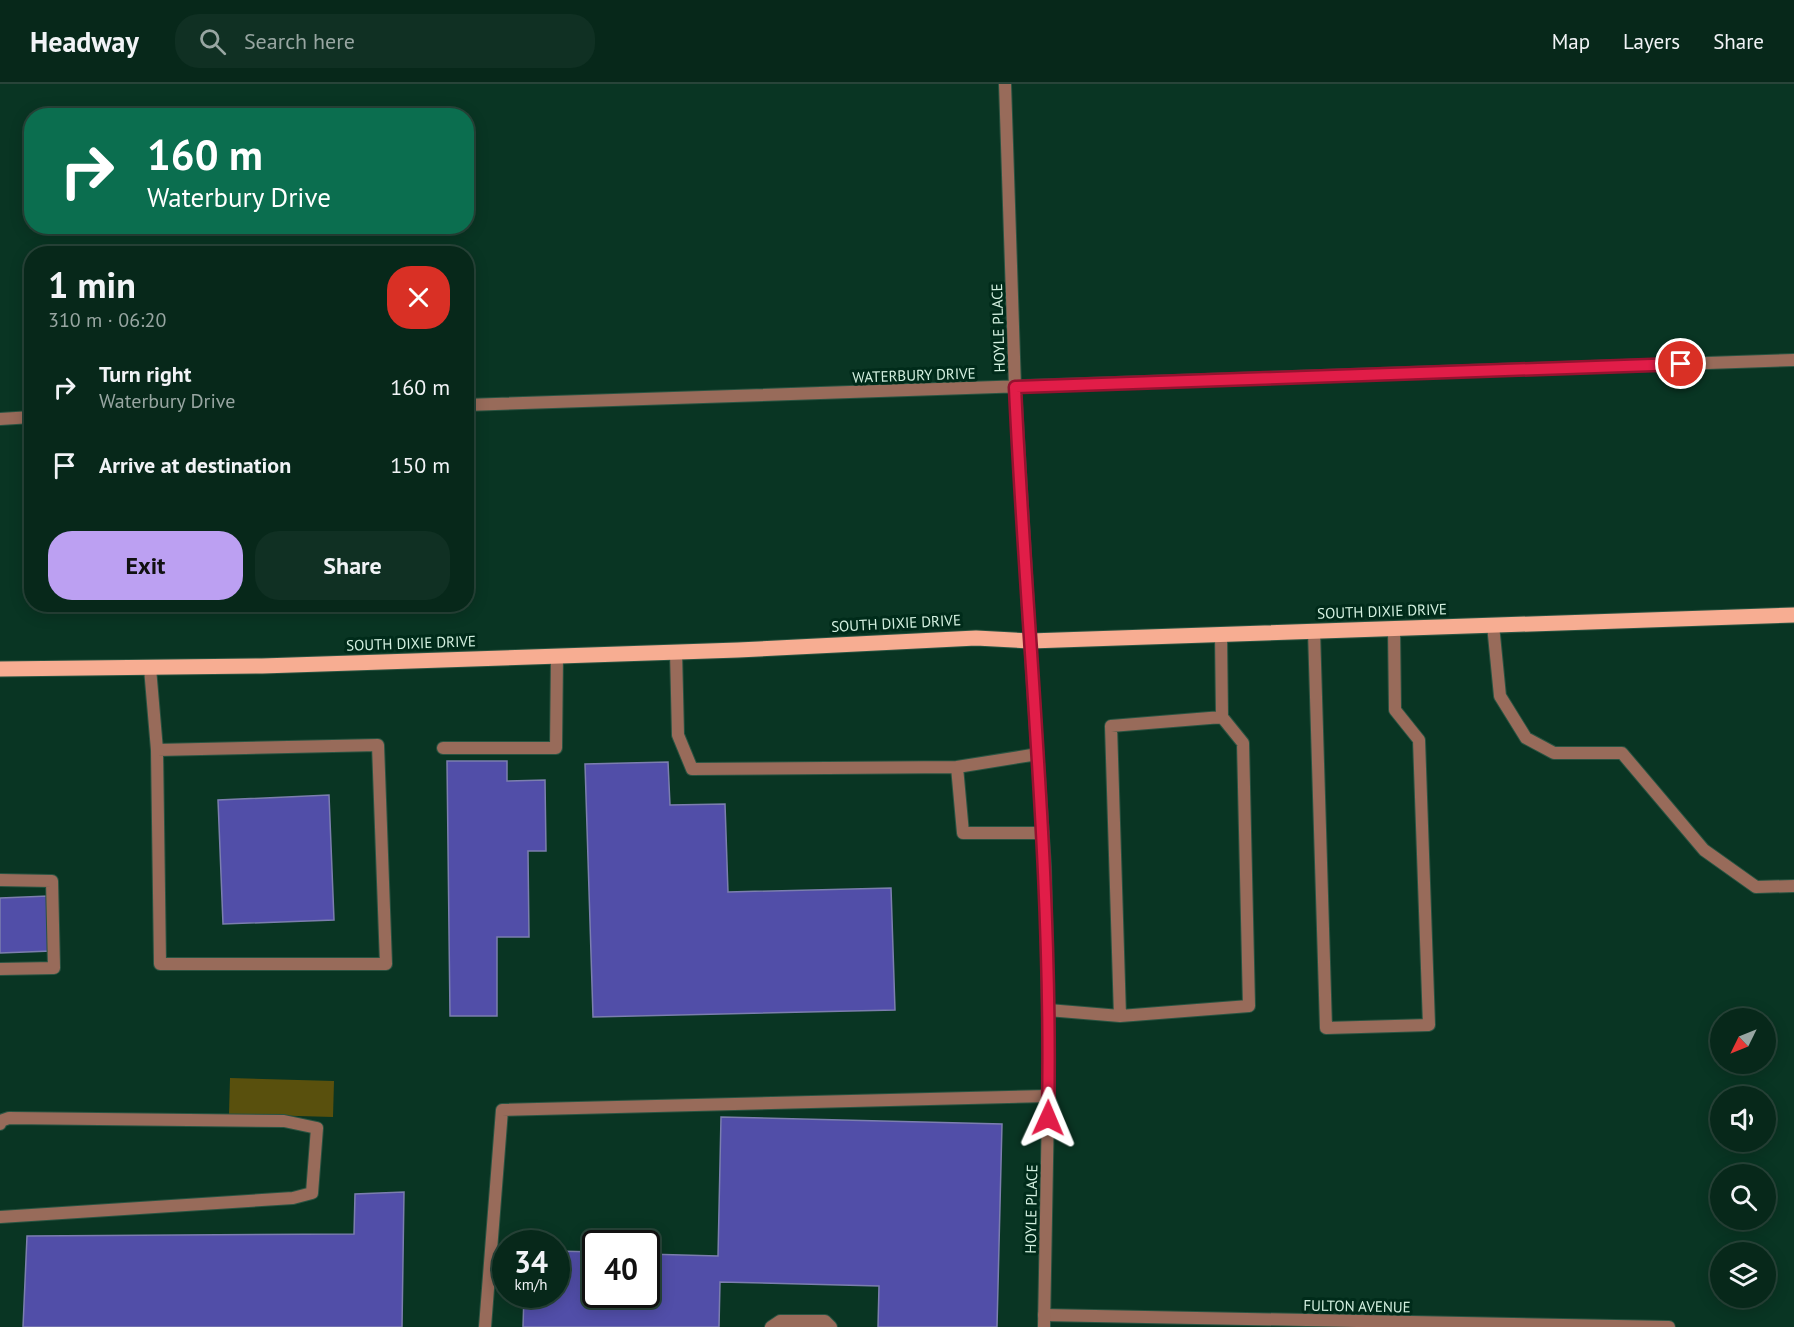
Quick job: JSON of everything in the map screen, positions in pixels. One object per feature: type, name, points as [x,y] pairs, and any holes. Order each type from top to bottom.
[{"type":"main road","name":"SOUTH DIXIE DRIVE","points":[[0,669],[150,668],[557,656],[908,640],[976,638],[1030,641],[1794,615]]},
{"type":"street","name":"HOYLE PLACE","points":[[1005,84],[1015,387],[1043,833],[1048,1010],[1044,1321]]},
{"type":"street","name":"WATERBURY DRIVE","points":[[474,405],[1794,360]]},
{"type":"street","points":[[0,419],[24,418]]},
{"type":"street","points":[[1493,625],[1500,696],[1526,738],[1554,753],[1622,753],[1704,850],[1756,887],[1794,886]]},
{"type":"street","points":[[1314,631],[1326,1028],[1430,1025],[1419,740],[1395,710],[1394,628]]},
{"type":"street","points":[[1048,1010],[1120,1016],[1249,1006],[1243,743],[1222,717],[1221,635]]},
{"type":"street","points":[[676,652],[678,735],[692,769],[957,767],[1038,754]]},
{"type":"street","points":[[443,748],[555,748],[557,656]]},
{"type":"street","points":[[150,668],[157,750],[160,964],[387,964],[378,745],[157,750]]},
{"type":"street","points":[[1120,1016],[1111,726],[1222,717]]},
{"type":"street","points":[[957,767],[963,833],[1043,833]]},
{"type":"street","points":[[0,880],[52,880],[54,968],[0,969]]},
{"type":"street","points":[[485,1327],[502,1110],[1048,1096]]},
{"type":"street","points":[[0,1124],[0,1121],[9,1118],[285,1121],[317,1128],[312,1192],[293,1198],[0,1217]]},
{"type":"street","points":[[771,1327],[780,1321],[825,1321],[831,1327]]},
{"type":"street","name":"FULTON AVENUE","points":[[1044,1321],[1668,1327]]},
{"type":"shaded area","points":[[230,1078],[334,1081],[333,1117],[229,1114]]},
{"type":"building","points":[[447,761],[507,761],[507,781],[545,780],[546,851],[528,851],[529,937],[497,937],[497,1016],[450,1016]]},
{"type":"building","points":[[668,762],[670,805],[725,804],[728,892],[891,888],[895,1010],[593,1017],[585,764]]},
{"type":"building","points":[[329,795],[334,920],[223,924],[218,800]]},
{"type":"building","points":[[48,896],[51,951],[0,953],[0,898]]},
{"type":"building","points":[[721,1117],[1002,1124],[997,1327],[878,1327],[879,1286],[720,1282],[719,1327],[523,1327],[524,1308],[570,1308],[570,1251],[582,1252],[582,1308],[660,1308],[660,1254],[718,1256]]},
{"type":"building","points":[[404,1192],[402,1327],[23,1327],[27,1236],[354,1234],[355,1194]]},
{"type":"route","points":[[1048,1118],[1045,867],[1023,545],[1015,387],[1068,387],[1681,364]]}]
